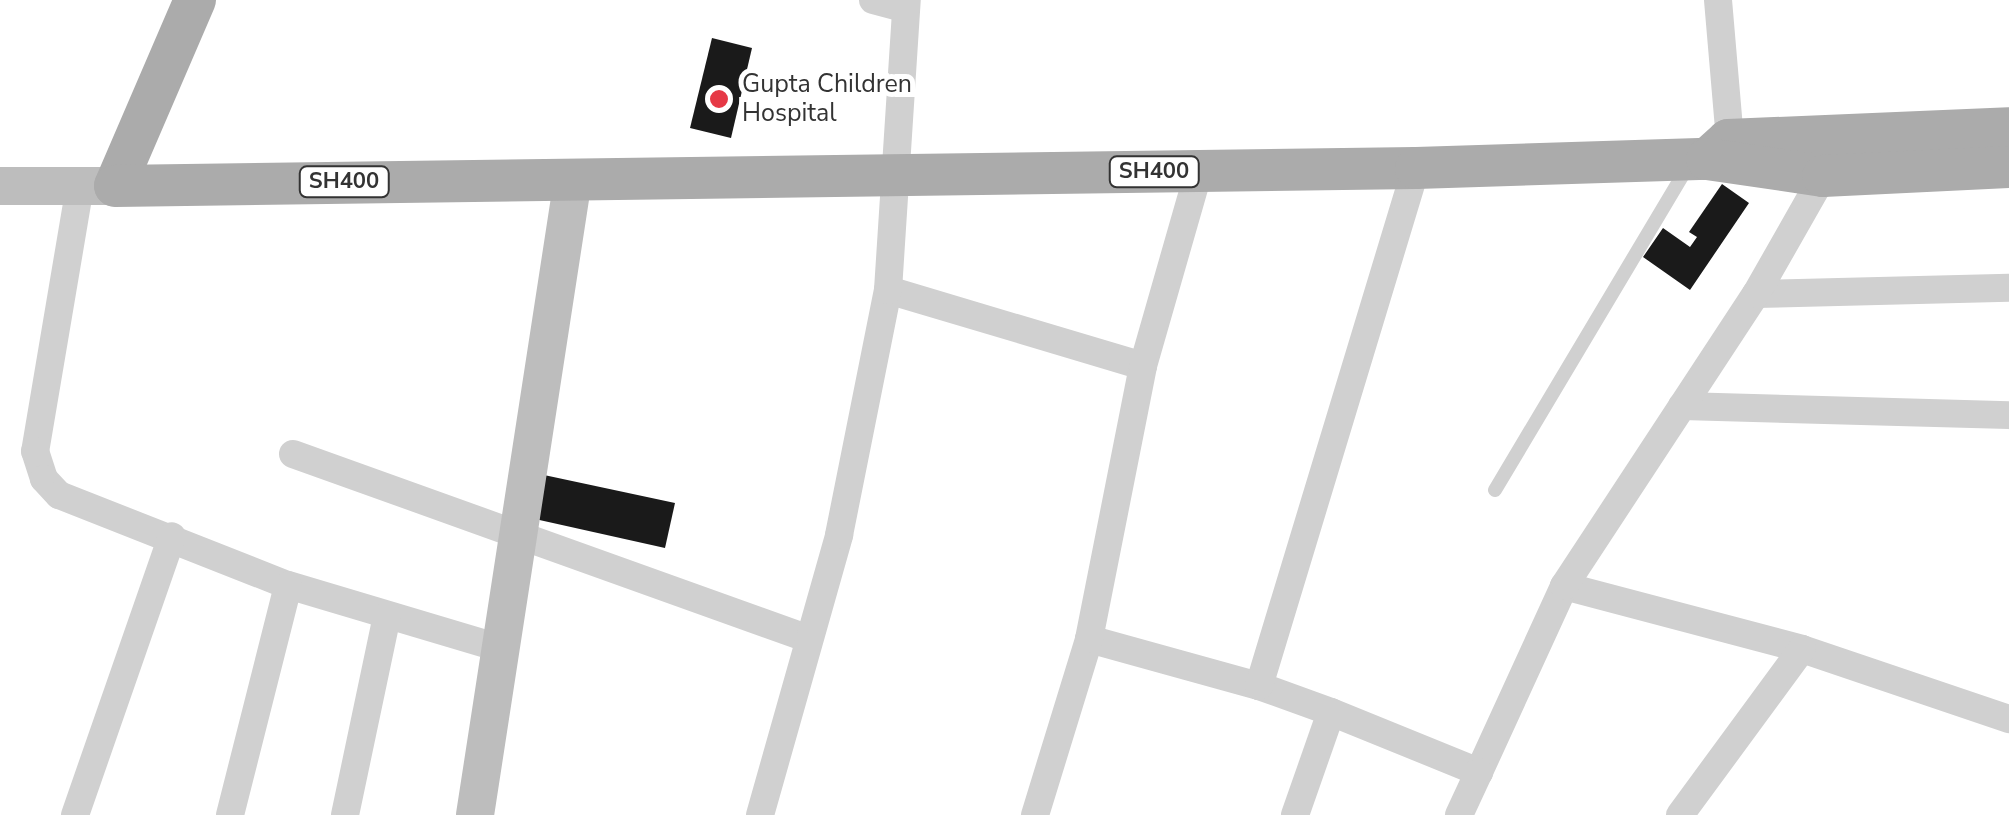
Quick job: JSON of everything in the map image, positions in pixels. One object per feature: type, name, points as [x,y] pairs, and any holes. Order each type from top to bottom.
[{"type":"main road","points":[[98,186],[195,0]]},
{"type":"main road","name":"SH400","points":[[98,186],[1416,168],[1715,156],[2009,128]]},
{"type":"main road","name":"SH400","points":[[1715,156],[1823,176],[2009,167]]},
{"type":"street","points":[[760,815],[839,536],[888,290],[906,4],[873,0]]},
{"type":"street","points":[[1715,156],[1718,0]]},
{"type":"street","points":[[1260,686],[1416,168]]},
{"type":"street","points":[[1036,815],[1088,639],[1143,366],[1199,171]]},
{"type":"street","points":[[1459,815],[1564,586],[1756,294],[1823,176]]},
{"type":"street","points":[[475,815],[572,179]]},
{"type":"street","points":[[0,186],[98,186],[35,452],[44,478],[59,496],[172,536],[288,585],[500,648]]},
{"type":"street","points":[[1756,294],[2009,288]]},
{"type":"street","points":[[888,290],[1143,366]]},
{"type":"street","points":[[1682,406],[2009,415]]},
{"type":"street","points":[[293,454],[809,639]]},
{"type":"street","points":[[75,815],[172,536]]},
{"type":"street","points":[[230,815],[288,585]]},
{"type":"street","points":[[1564,586],[1802,648],[2009,719]]},
{"type":"street","points":[[345,815],[388,615]]},
{"type":"street","points":[[1088,639],[1260,686],[1480,772]]},
{"type":"street","points":[[1680,815],[1802,648]]},
{"type":"street","points":[[1295,815],[1331,712]]},
{"type":"lane","points":[[1495,490],[1715,156]]},
{"type":"building","points":[[712,38],[752,48],[731,138],[690,128]]},
{"type":"building","points":[[1722,184],[1749,203],[1690,290],[1643,257],[1663,228],[1690,247],[1697,237],[1689,232]]},
{"type":"building","points":[[544,475],[675,503],[665,548],[535,519]]},
{"type":"place","name":"Gupta Children Hospital","points":[[719,99]]}]
